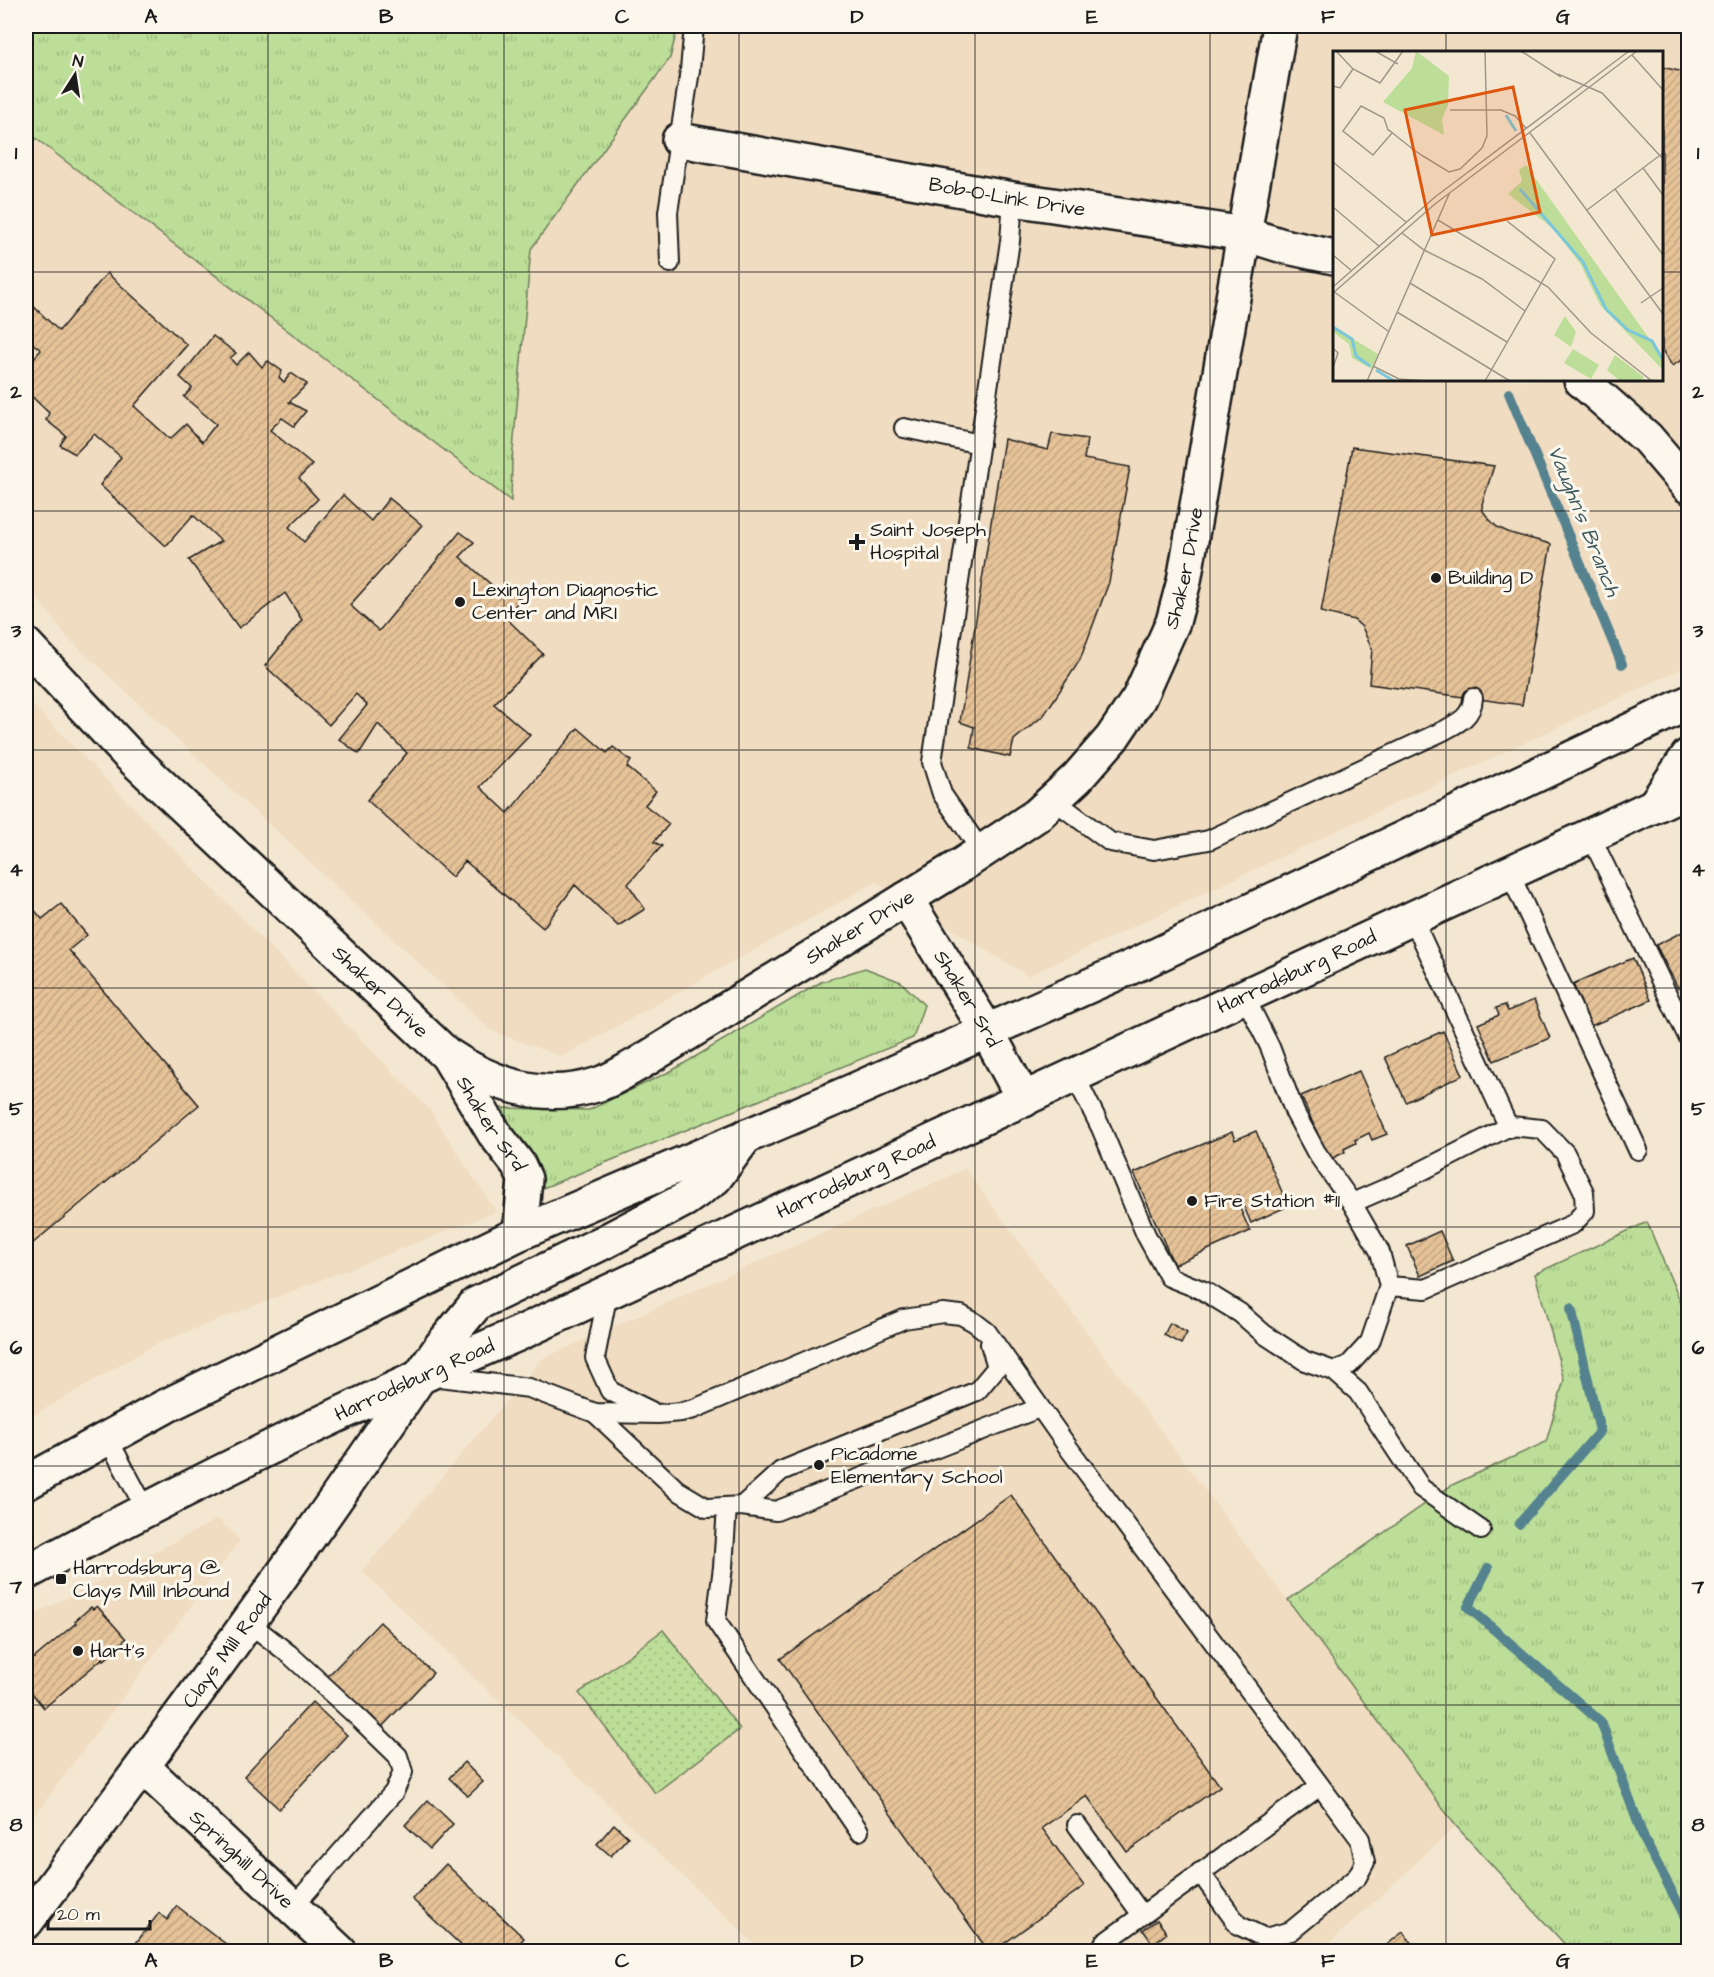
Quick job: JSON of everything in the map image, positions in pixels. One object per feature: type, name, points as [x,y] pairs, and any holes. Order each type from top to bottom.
[{"type":"main road","name":"Shaker Drive","points":[[26,645],[127,753],[446,1054],[468,1069],[502,1084],[533,1091],[568,1091],[597,1085],[638,1064],[982,852],[1037,815],[1077,778],[1112,738],[1139,698],[1173,622],[1184,581],[1280,26]]},
{"type":"main road","name":"Bob-O-Link Drive","points":[[678,140],[1012,198],[1245,234],[1283,246],[1333,257]]},
{"type":"main road","points":[[1582,381],[1683,470]]},
{"type":"main road","points":[[26,1483],[166,1406],[520,1233],[1138,964],[1689,703]]},
{"type":"main road","points":[[1653,807],[1689,756]]},
{"type":"main road","name":"Harrodsburg Road","points":[[26,1573],[146,1510],[421,1375],[518,1334],[1689,790]]},
{"type":"main road","name":"Shaker Srd","points":[[906,899],[987,1031],[1024,1100]]},
{"type":"main road","name":"Shaker Srd","points":[[446,1054],[494,1133],[518,1164],[525,1179],[520,1233]]},
{"type":"main road","name":"Clays Mill Road","points":[[26,1922],[143,1767],[248,1622],[357,1470],[442,1345],[476,1305],[684,1200],[715,1178],[746,1136]]},
{"type":"main road","name":"Springhill Drive","points":[[143,1767],[340,1952]]},
{"type":"lane","points":[[670,263],[668,212],[690,70],[694,26]]},
{"type":"lane","points":[[982,852],[942,794],[932,762],[1010,242],[1012,198]]},
{"type":"lane","points":[[904,428],[980,444]]},
{"type":"lane","points":[[1053,800],[1110,842],[1154,850],[1209,840],[1443,731],[1465,718],[1472,707],[1473,698]]},
{"type":"lane","points":[[1591,837],[1689,1037]]},
{"type":"lane","points":[[1510,874],[1638,1150]]},
{"type":"lane","points":[[1413,919],[1509,1128]]},
{"type":"lane","points":[[1245,997],[1270,1047],[1295,1113],[1380,1252],[1389,1286],[1370,1342],[1349,1365],[1334,1371]]},
{"type":"lane","points":[[1075,1076],[1101,1128],[1146,1235],[1169,1276],[1204,1291],[1240,1313],[1264,1334],[1305,1361],[1334,1371],[1358,1392],[1421,1488],[1481,1530]]},
{"type":"lane","points":[[1352,1203],[1509,1128],[1542,1129],[1565,1153],[1584,1192],[1585,1211],[1573,1224],[1426,1289],[1389,1286]]},
{"type":"lane","points":[[608,1292],[595,1358],[610,1391],[658,1414]]},
{"type":"lane","points":[[421,1375],[529,1388],[595,1413],[681,1412],[694,1409],[904,1319],[943,1313],[961,1315],[974,1322],[987,1332],[1040,1408],[1360,1839],[1365,1862],[1357,1877],[1291,1931],[1265,1938],[1238,1925],[1200,1872]]},
{"type":"lane","points":[[859,1831],[716,1621],[734,1507],[781,1471],[976,1391],[997,1367],[987,1332]]},
{"type":"lane","points":[[595,1413],[677,1490],[708,1508],[734,1507],[776,1511],[1040,1408]]},
{"type":"lane","points":[[107,1437],[146,1510]]},
{"type":"lane","points":[[248,1622],[289,1654],[398,1756],[403,1772],[394,1792],[293,1907]]},
{"type":"lane","points":[[1104,1942],[1320,1786]]},
{"type":"lane","points":[[1077,1825],[1142,1915]]},
{"type":"shaded area","name":"Saint Joseph Hospital","points":[[678,26],[1688,26],[1688,666],[1028,976],[876,882],[562,1057],[492,1031],[68,638],[26,584],[26,131],[511,501],[512,461],[531,249],[670,58]]},
{"type":"shaded area","points":[[26,698],[430,1110],[496,1212],[156,1344],[26,1420]]},
{"type":"shaded area","name":"Picadome Elementary School","points":[[965,1169],[1456,1826],[1321,1951],[762,1951],[362,1571],[542,1359]]},
{"type":"shaded area","points":[[218,1519],[240,1540],[26,1827],[26,1619]]},
{"type":"green space","points":[[26,26],[678,26],[670,58],[531,249],[512,461],[511,501],[26,131]]},
{"type":"green space","points":[[865,968],[901,982],[924,1005],[913,1038],[543,1188],[502,1108],[589,1110],[673,1070],[821,982]]},
{"type":"green space","points":[[1647,1222],[1688,1320],[1688,1951],[1571,1951],[1456,1826],[1288,1600],[1452,1485],[1546,1442],[1564,1380],[1535,1274]]},
{"type":"green space","points":[[663,1630],[740,1729],[655,1793],[579,1693]]},
{"type":"building","points":[[1663,67],[1688,73],[1688,356],[1672,366],[1663,352]]},
{"type":"building","name":"Lexington Diagnostic Center and MRI","points":[[107,273],[187,345],[134,406],[170,439],[186,424],[202,442],[216,424],[184,397],[192,388],[180,377],[213,336],[236,353],[230,358],[236,365],[249,352],[262,367],[268,361],[282,371],[279,377],[284,382],[291,373],[307,384],[289,402],[306,411],[294,426],[282,418],[270,430],[312,465],[299,478],[318,499],[289,527],[304,542],[343,495],[371,521],[389,498],[422,525],[350,605],[379,631],[460,532],[474,542],[460,557],[504,596],[507,589],[520,599],[506,618],[543,654],[494,704],[530,735],[480,787],[508,813],[578,728],[607,753],[613,747],[631,761],[627,767],[656,791],[645,805],[669,824],[654,842],[662,846],[628,884],[645,909],[618,926],[575,885],[543,928],[465,861],[452,877],[367,800],[407,753],[378,724],[359,754],[339,739],[367,705],[356,694],[329,725],[265,666],[302,620],[285,593],[239,628],[189,560],[221,541],[193,515],[166,546],[100,485],[121,457],[94,434],[75,454],[60,445],[66,436],[46,420],[49,413],[26,391],[26,367],[41,350],[26,338],[26,309],[30,303],[59,331]]},
{"type":"building","points":[[1052,434],[1087,439],[1084,459],[1130,467],[1109,582],[1080,660],[1044,715],[1014,740],[1010,757],[971,748],[974,727],[960,722],[1004,439],[1048,450]]},
{"type":"building","name":"Building D","points":[[1352,447],[1494,466],[1482,504],[1483,511],[1497,527],[1510,533],[1551,544],[1522,705],[1369,684],[1372,649],[1362,627],[1354,620],[1321,612]]},
{"type":"building","points":[[26,900],[42,919],[61,904],[87,935],[69,950],[199,1105],[26,1249]]},
{"type":"building","points":[[1688,929],[1688,983],[1678,988],[1656,945]]},
{"type":"building","points":[[1633,958],[1651,1000],[1591,1026],[1573,984]]},
{"type":"building","points":[[1534,1000],[1550,1038],[1494,1061],[1478,1024],[1499,1015],[1496,1008],[1505,1005],[1508,1011]]},
{"type":"building","points":[[1443,1031],[1463,1075],[1406,1102],[1385,1057]]},
{"type":"building","points":[[1359,1071],[1387,1134],[1372,1140],[1369,1133],[1355,1140],[1356,1143],[1344,1149],[1345,1152],[1329,1160],[1301,1096]]},
{"type":"building","name":"Fire Station #11","points":[[1256,1131],[1288,1206],[1251,1223],[1239,1195],[1235,1197],[1250,1231],[1174,1265],[1134,1173],[1232,1132],[1235,1140]]},
{"type":"building","points":[[1440,1231],[1453,1261],[1420,1276],[1407,1246]]},
{"type":"building","points":[[1688,1268],[1688,1290],[1679,1271]]},
{"type":"building","points":[[1170,1323],[1187,1333],[1181,1344],[1164,1335]]},
{"type":"building","points":[[1011,1495],[1220,1786],[1127,1852],[1087,1796],[1042,1828],[1084,1886],[989,1952],[780,1659]]},
{"type":"building","name":"Hart's","points":[[97,1606],[126,1639],[121,1643],[123,1645],[104,1660],[103,1658],[44,1708],[26,1686],[26,1665],[76,1623],[75,1621],[91,1607],[93,1609]]},
{"type":"building","points":[[380,1622],[433,1673],[380,1729],[326,1678]]},
{"type":"building","points":[[312,1702],[347,1735],[279,1809],[244,1776]]},
{"type":"building","points":[[464,1762],[483,1782],[468,1796],[449,1778]]},
{"type":"building","points":[[428,1800],[453,1824],[430,1849],[405,1825]]},
{"type":"building","points":[[614,1824],[628,1837],[611,1856],[597,1844]]},
{"type":"building","points":[[446,1864],[524,1938],[511,1952],[483,1952],[475,1944],[467,1951],[412,1899]]},
{"type":"building","points":[[177,1906],[236,1952],[129,1952],[159,1913],[167,1920]]},
{"type":"building","points":[[1157,1920],[1167,1933],[1153,1944],[1143,1930]]},
{"type":"building","points":[[1403,1932],[1418,1952],[1378,1952]]},
{"type":"waterway","name":"Vaughn's Branch","points":[[1509,393],[1622,664]]},
{"type":"waterway","name":"Vaughn's Branch","points":[[1519,1524],[1600,1431],[1571,1308]]},
{"type":"waterway","name":"Vaughn's Branch","points":[[1488,1568],[1468,1607],[1601,1722],[1644,1839],[1688,1922]]},
{"type":"place","name":"Saint Joseph Hospital","points":[[857,542]]},
{"type":"place","name":"Building D","points":[[1436,578]]},
{"type":"place","name":"Lexington Diagnostic Center and MRI","points":[[460,602]]},
{"type":"place","name":"Fire Station #11","points":[[1192,1201]]},
{"type":"place","name":"Picadome Elementary School","points":[[819,1465]]},
{"type":"place","name":"Harrodsburg @ Clays Mill Inbound","points":[[61,1579]]},
{"type":"place","name":"Hart's","points":[[78,1651]]}]
